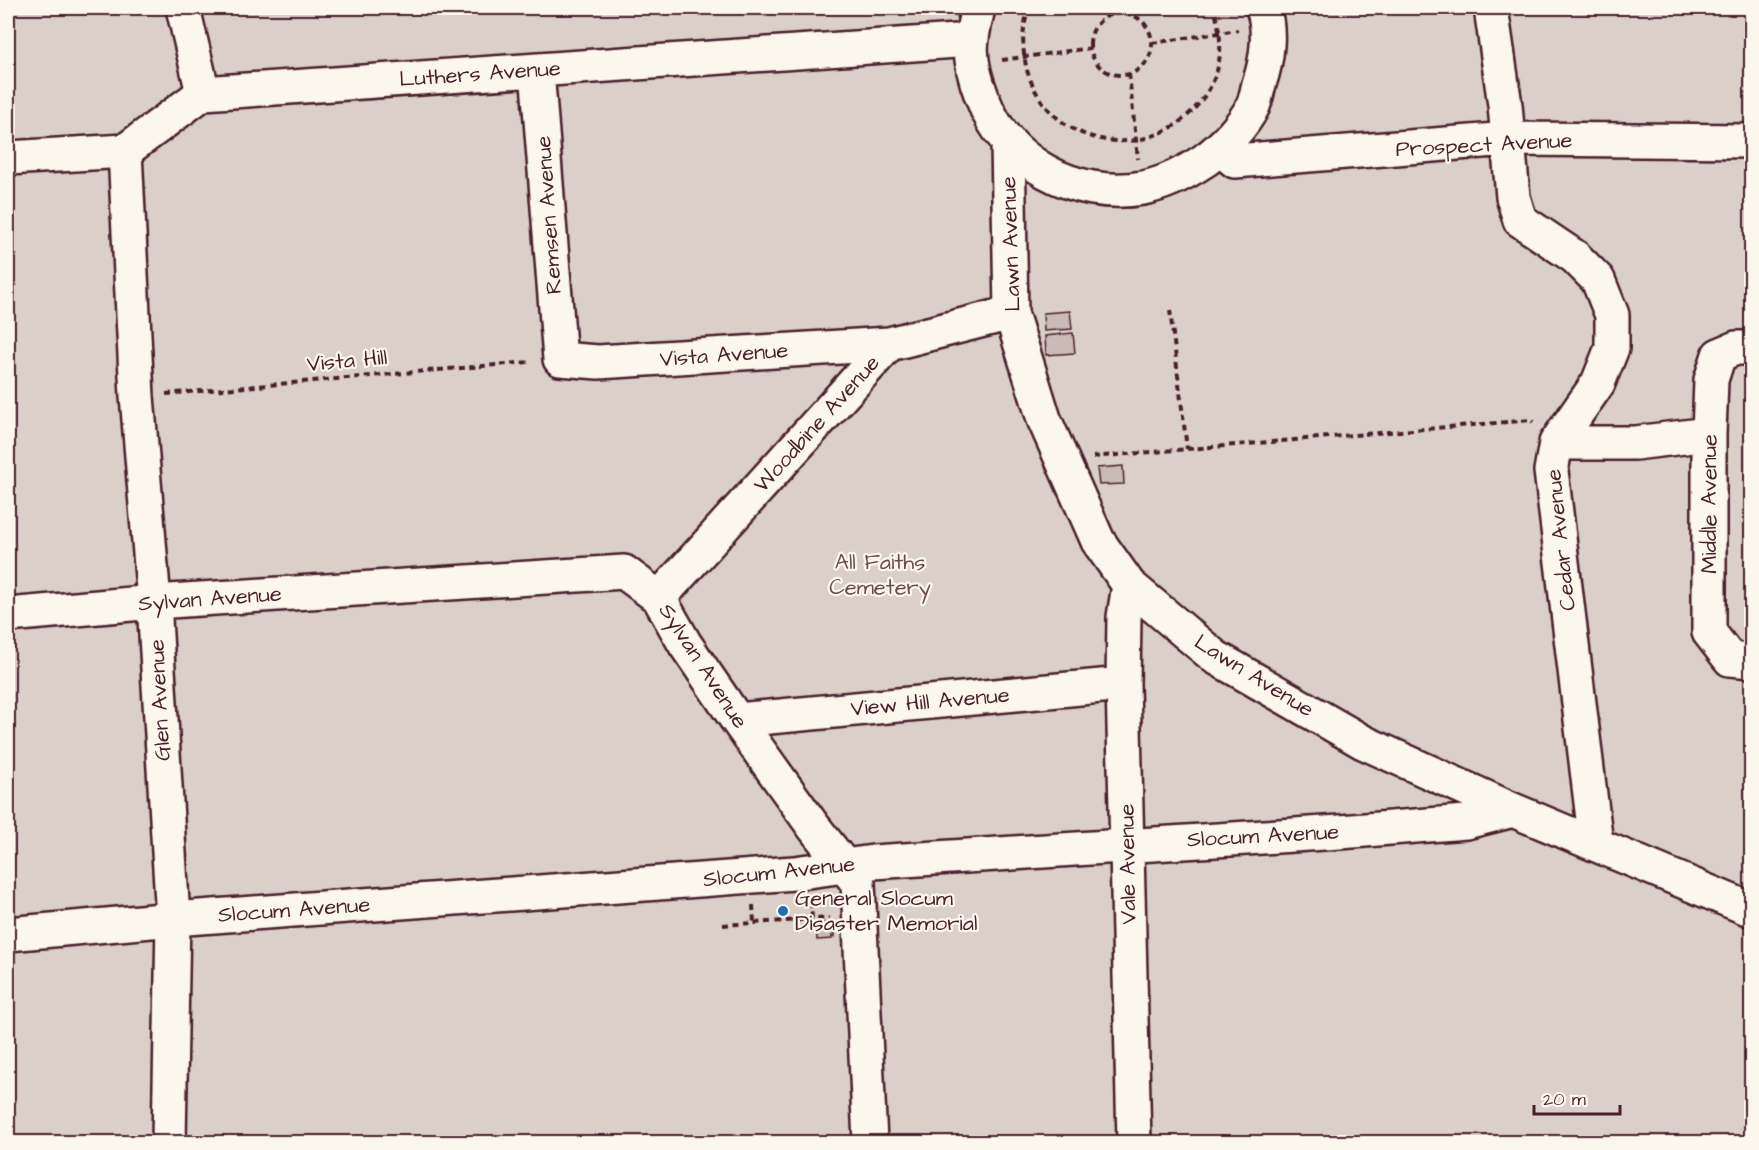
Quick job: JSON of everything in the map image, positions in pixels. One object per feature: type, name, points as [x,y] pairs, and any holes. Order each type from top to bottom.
[{"type":"lane","points":[[8,158],[125,151],[203,93],[183,8]]},
{"type":"lane","points":[[978,8],[971,40],[975,78],[987,113],[1008,143],[1037,167],[1070,183],[1107,190],[1144,188],[1187,172],[1221,148],[1252,107],[1266,62],[1265,15],[1252,18]]},
{"type":"lane","name":"Cedar Avenue","points":[[1491,8],[1513,197],[1520,220],[1575,257],[1598,280],[1612,315],[1612,348],[1598,383],[1556,443],[1551,471],[1596,844]]},
{"type":"lane","name":"Luthers Avenue","points":[[203,93],[971,40]]},
{"type":"lane","name":"Remsen Avenue","points":[[537,70],[560,359]]},
{"type":"lane","name":"Prospect Avenue","points":[[1221,148],[1235,161],[1508,140],[1752,141]]},
{"type":"lane","name":"Lawn Avenue","points":[[1008,143],[1011,313],[1044,419],[1098,541],[1129,585],[1215,657],[1363,742],[1513,810],[1752,910]]},
{"type":"lane","name":"Glen Avenue","points":[[125,151],[137,396],[154,602],[173,919],[169,1143]]},
{"type":"lane","name":"Woodbine Avenue","points":[[659,598],[889,344],[1011,313]]},
{"type":"lane","name":"Vista Avenue","points":[[560,359],[598,363],[889,344]]},
{"type":"lane","name":"Middle Avenue","points":[[1752,348],[1736,348],[1719,355],[1711,380],[1709,434],[1709,632],[1730,659],[1752,661]]},
{"type":"lane","points":[[1556,443],[1635,443],[1709,434]]},
{"type":"lane","name":"Sylvan Avenue","points":[[8,615],[154,602],[624,572],[659,598],[685,644],[736,720],[813,826],[858,883],[870,1143]]},
{"type":"lane","name":"Vale Avenue","points":[[1129,585],[1124,617],[1123,684],[1134,1143]]},
{"type":"lane","name":"View Hill Avenue","points":[[736,720],[1123,684]]},
{"type":"lane","name":"Slocum Avenue","points":[[8,934],[173,919],[794,873],[873,862],[1466,822],[1513,810]]},
{"type":"path","points":[[1030,8],[1024,35],[1024,57],[1031,82],[1044,105],[1063,123],[1085,135],[1111,142],[1136,141],[1165,132],[1190,115],[1209,91],[1219,63],[1220,32],[1214,8]]},
{"type":"path","points":[[1116,8],[1117,14]]},
{"type":"path","points":[[1125,13],[1141,20],[1150,34],[1152,43],[1148,59],[1129,74],[1104,70],[1097,64],[1090,48],[1093,32],[1102,20],[1125,13]]},
{"type":"path","points":[[1152,43],[1220,32],[1252,18]]},
{"type":"path","points":[[1001,60],[1090,48]]},
{"type":"path","points":[[1129,74],[1139,164]]},
{"type":"path","points":[[1170,310],[1187,449]]},
{"type":"path","name":"Vista Hill","points":[[137,396],[560,359]]},
{"type":"path","points":[[1062,460],[1531,420],[1556,443]]},
{"type":"path","points":[[723,925],[834,918]]},
{"type":"green space","name":"All Faiths Cemetery","points":[[8,8],[1751,8],[1751,1142],[8,1142]]},
{"type":"building","points":[[1070,311],[1072,329],[1044,331],[1043,313]]},
{"type":"building","points":[[1073,333],[1075,353],[1046,355],[1045,336]]},
{"type":"building","points":[[1123,466],[1124,484],[1099,485],[1097,468]]},
{"type":"building","points":[[816,923],[831,923],[834,926],[834,937],[817,940]]},
{"type":"place","name":"General Slocum Disaster Memorial","points":[[783,911]]}]
